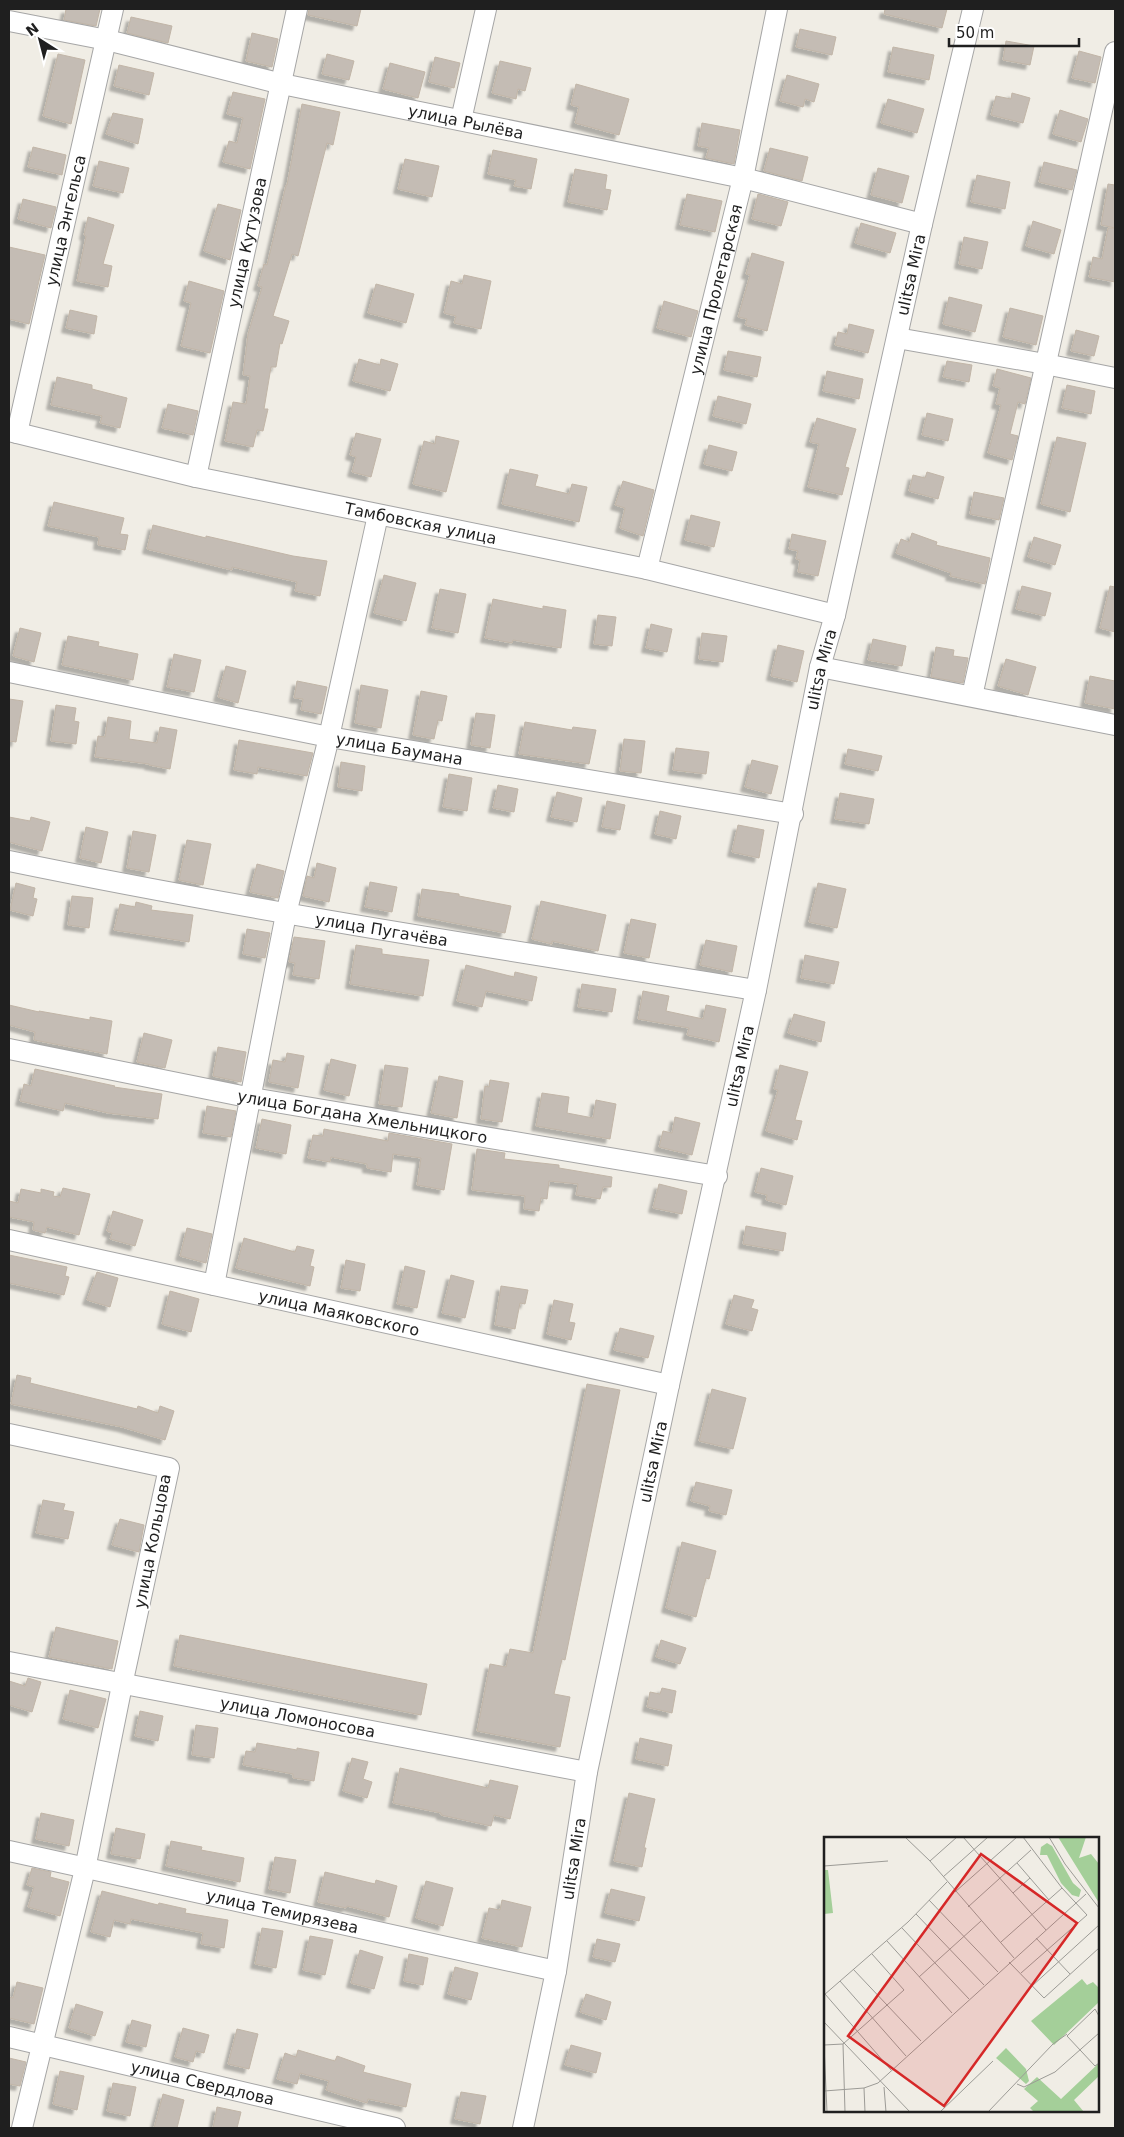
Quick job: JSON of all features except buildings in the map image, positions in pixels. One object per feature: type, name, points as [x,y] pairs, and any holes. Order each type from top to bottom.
[{"type":"street","name":"улица Энгельса","points":[[13,432],[113,9]]},
{"type":"street","name":"улица Кутузова","points":[[196,477],[298,9]]},
{"type":"street","points":[[461,120],[486,9]]},
{"type":"street","name":"улица Пролетарская","points":[[647,569],[744,178],[777,9]]},
{"type":"street","name":"ulitsa Mira","points":[[523,2128],[556,1971],[588,1772],[669,1386],[717,1176],[792,814],[820,667],[835,615],[922,224],[973,9]]},
{"type":"street","name":"улица Рылёва","points":[[9,21],[106,40],[282,84],[744,178],[922,224]]},
{"type":"street","points":[[972,696],[1115,52]]},
{"type":"street","points":[[897,338],[1115,378]]},
{"type":"street","name":"Тамбовская улица","points":[[13,432],[196,477],[647,569],[835,615]]},
{"type":"street","points":[[214,1285],[252,1098],[286,914],[329,737],[378,515]]},
{"type":"street","points":[[820,667],[1115,725]]},
{"type":"street","name":"улица Баумана","points":[[9,672],[329,737],[792,814]]},
{"type":"street","name":"улица Пугачёва","points":[[9,861],[286,914],[756,990]]},
{"type":"street","name":"улица Богдана Хмельницкого","points":[[9,1049],[252,1098],[717,1176]]},
{"type":"street","name":"улица Маяковского","points":[[9,1240],[669,1386]]},
{"type":"street","name":"улица Кольцова","points":[[9,1434],[169,1468],[122,1685]]},
{"type":"street","name":"улица Ломоносова","points":[[9,1662],[122,1685],[588,1772]]},
{"type":"street","points":[[22,2128],[85,1869],[122,1685]]},
{"type":"street","name":"улица Темирязева","points":[[9,1851],[556,1971]]},
{"type":"street","name":"улица Свердлова","points":[[9,2037],[395,2128]]}]
